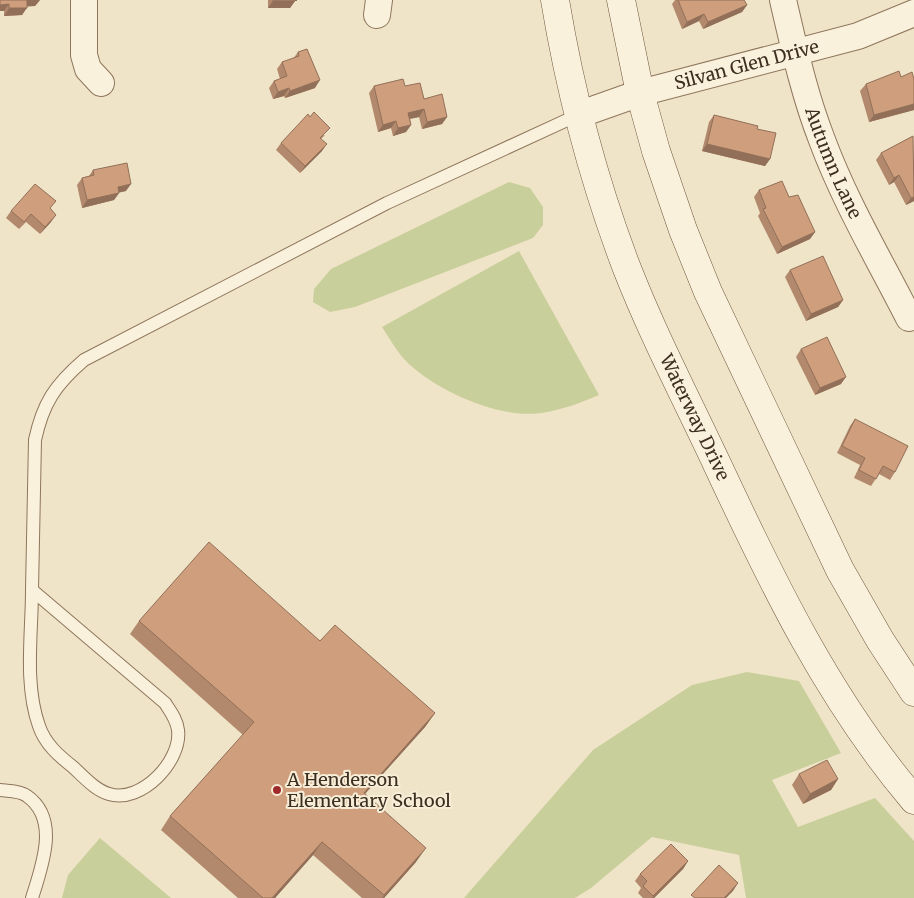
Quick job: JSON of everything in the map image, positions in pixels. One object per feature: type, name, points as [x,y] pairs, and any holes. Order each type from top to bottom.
[{"type":"main road","name":"Waterway Drive","points":[[555,0],[578,115],[600,193],[627,267],[765,566],[807,645],[854,721],[914,800]]},
{"type":"main road","points":[[621,0],[640,93],[656,151],[683,230],[708,292],[840,570],[880,640],[914,692]]},
{"type":"street","points":[[84,0],[84,55],[88,69],[101,83]]},
{"type":"street","name":"Autumn Lane","points":[[784,0],[802,81],[822,140],[842,188],[909,318]]},
{"type":"street","name":"Silvan Glen Drive","points":[[578,115],[640,93],[858,36],[914,13]]},
{"type":"lane","points":[[32,590],[165,703],[174,716],[178,730],[178,746],[171,760],[147,787],[135,794],[120,796],[109,794],[96,787],[54,751],[40,729],[33,704],[31,671],[32,590],[35,440],[40,418],[49,397],[63,378],[84,360],[386,204],[578,115]]},
{"type":"lane","points":[[0,790],[26,795],[44,814],[46,836],[43,860],[32,898]]},
{"type":"green space","points":[[509,182],[530,188],[543,207],[543,225],[533,238],[355,307],[330,312],[313,302],[314,289],[331,269]]},
{"type":"green space","points":[[519,251],[599,395],[571,406],[541,413],[525,414],[489,408],[453,393],[422,374],[401,356],[382,327]]},
{"type":"green space","points":[[747,672],[799,681],[841,753],[772,780],[798,827],[875,798],[914,841],[914,898],[746,898],[739,855],[652,837],[591,888],[575,898],[464,898],[593,750],[692,685]]},
{"type":"green space","points":[[100,838],[171,898],[62,898],[68,875]]},
{"type":"building","points":[[0,0],[27,0],[27,8],[9,8],[9,4],[0,5]]},
{"type":"building","points":[[295,0],[295,1],[273,1]]},
{"type":"building","points":[[678,0],[744,0],[747,5],[708,22],[704,14],[687,22]]},
{"type":"building","points":[[307,49],[320,80],[290,91],[289,88],[278,92],[274,81],[287,76],[282,62],[299,56],[298,52]]},
{"type":"building","points":[[899,71],[901,77],[912,72],[914,79],[914,104],[874,115],[866,84]]},
{"type":"building","points":[[403,79],[405,86],[420,83],[424,99],[442,94],[447,117],[427,122],[424,109],[408,113],[411,125],[398,128],[396,121],[383,125],[374,86]]},
{"type":"building","points":[[314,112],[330,128],[320,138],[327,144],[305,166],[281,143],[308,114],[310,117]]},
{"type":"building","points":[[714,115],[758,126],[757,129],[776,133],[770,159],[707,144]]},
{"type":"building","points":[[913,136],[914,197],[911,198],[899,175],[894,178],[881,153]]},
{"type":"building","points":[[127,163],[131,184],[118,187],[119,193],[87,200],[82,178],[94,175],[93,170]]},
{"type":"building","points":[[782,181],[789,197],[798,195],[815,232],[782,247],[763,209],[766,208],[759,190]]},
{"type":"building","points":[[35,184],[56,201],[50,208],[56,215],[45,227],[31,214],[24,222],[11,211]]},
{"type":"building","points":[[823,256],[843,300],[811,314],[790,270]]},
{"type":"building","points":[[827,337],[846,377],[820,388],[801,349]]},
{"type":"building","points":[[855,419],[908,446],[895,472],[883,466],[876,479],[859,470],[865,458],[842,446]]},
{"type":"building","points":[[209,542],[320,641],[335,625],[435,713],[364,793],[426,848],[384,895],[322,842],[272,898],[263,898],[170,816],[254,722],[139,621]]},
{"type":"building","points":[[827,760],[838,779],[810,794],[799,774]]},
{"type":"building","points":[[671,844],[688,861],[653,896],[643,886],[647,881],[640,874]]},
{"type":"building","points":[[719,865],[738,883],[724,898],[695,898],[691,895]]},
{"type":"place","name":"A Henderson Elementary School","points":[[277,790]]}]
